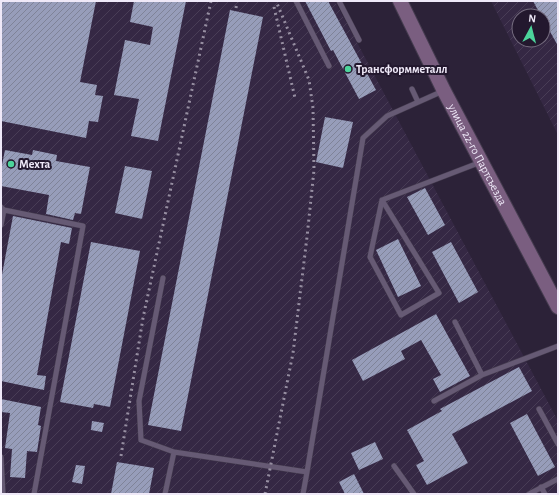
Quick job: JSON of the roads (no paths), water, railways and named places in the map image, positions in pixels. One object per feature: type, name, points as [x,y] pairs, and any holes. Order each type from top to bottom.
[{"type":"street","name":"улица 22-го Партсъезда","points":[[400,1],[444,91],[558,306]]},
{"type":"lane","points":[[296,1],[328,66]]},
{"type":"lane","points":[[339,1],[359,40]]},
{"type":"lane","points":[[412,89],[418,102]]},
{"type":"lane","points":[[303,494],[363,138],[387,116],[444,91]]},
{"type":"lane","points":[[382,200],[482,161]]},
{"type":"lane","points":[[382,200],[439,293],[401,315],[370,257],[382,200]]},
{"type":"lane","points":[[1,225],[2,209],[83,226],[34,494]]},
{"type":"lane","points":[[163,278],[139,400],[141,440],[174,452],[307,472]]},
{"type":"lane","points":[[455,322],[482,375]]},
{"type":"lane","points":[[434,401],[482,375],[558,346]]},
{"type":"lane","points":[[539,409],[558,444]]},
{"type":"lane","points":[[165,494],[174,452]]},
{"type":"lane","points":[[1,457],[3,494]]},
{"type":"lane","points":[[394,466],[414,494]]},
{"type":"lane","points":[[529,494],[558,479]]},
{"type":"lane","points":[[541,487],[545,494]]},
{"type":"railway","points":[[121,456],[143,318],[211,1]]},
{"type":"railway","points":[[236,8],[237,1]]},
{"type":"railway","points":[[265,494],[293,353],[314,170],[313,108],[309,80],[276,1]]},
{"type":"railway","points":[[274,7],[295,98]]},
{"type":"place","name":"Трансформметалл","points":[[348,69]]},
{"type":"place","name":"Мехта","points":[[11,164]]}]
